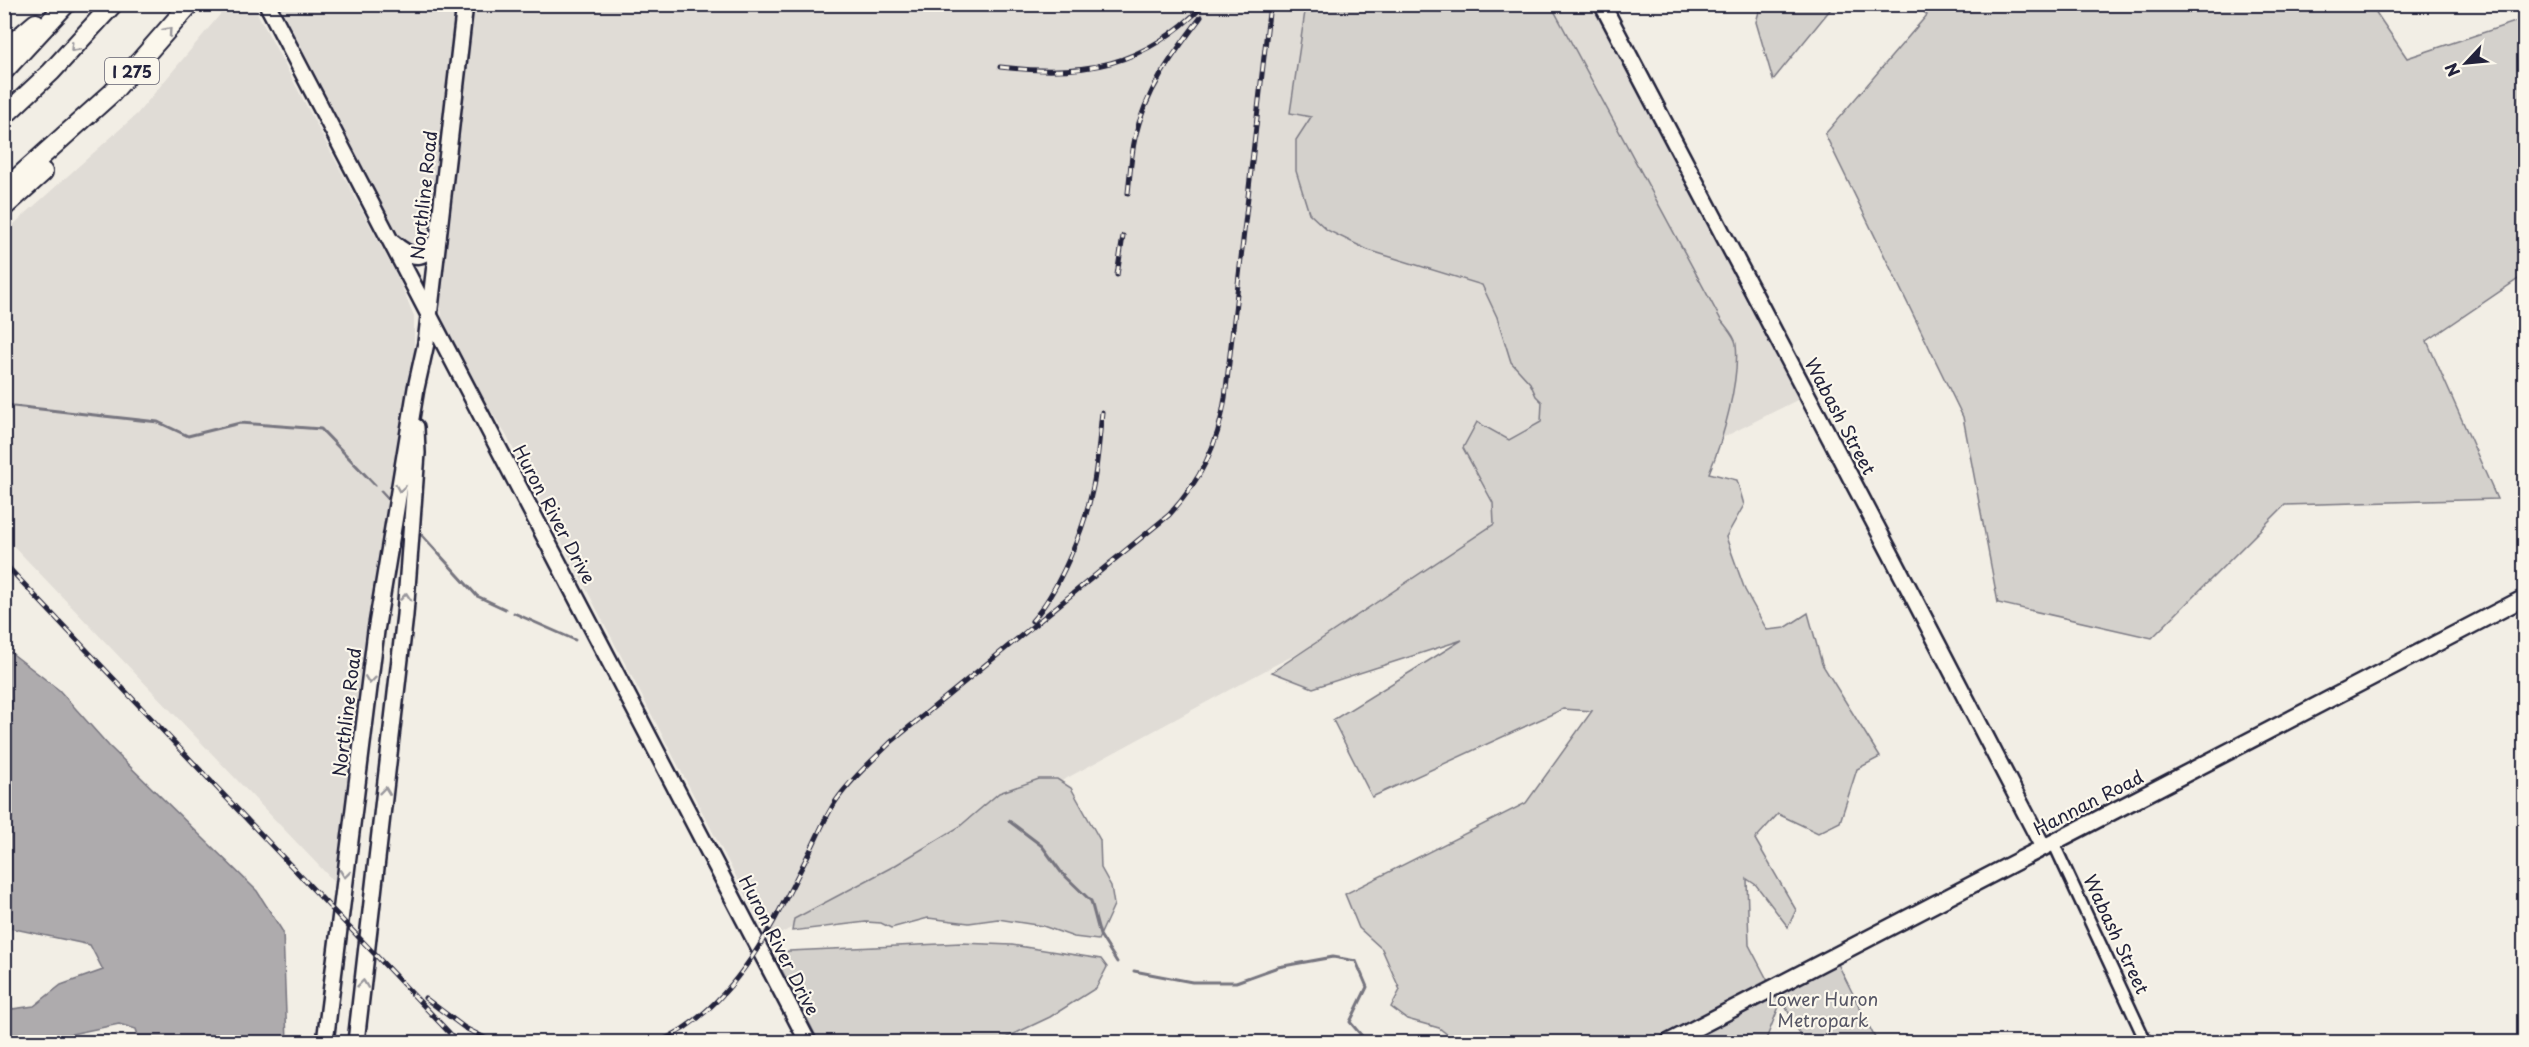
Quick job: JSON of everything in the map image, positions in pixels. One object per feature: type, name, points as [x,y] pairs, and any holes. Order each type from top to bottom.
[{"type":"highway","points":[[4,50],[54,4]]},
{"type":"highway","points":[[4,71],[66,4]]},
{"type":"highway","points":[[4,116],[51,72],[113,4]]},
{"type":"highway","name":"I 275","points":[[4,190],[112,93],[190,4]]},
{"type":"highway","points":[[4,207],[46,170],[68,133]]},
{"type":"street","name":"Huron River Drive","points":[[267,4],[808,1042]]},
{"type":"street","name":"Northline Road","points":[[325,1042],[376,631],[416,388],[426,343],[465,4]]},
{"type":"street","name":"Wabash Street","points":[[1602,4],[1901,572],[2048,845],[2146,1042]]},
{"type":"street","points":[[388,239],[407,254],[416,256],[430,250],[438,238]]},
{"type":"street","name":"Northline Road","points":[[356,1042],[405,615],[417,453],[416,388]]},
{"type":"street","name":"Hannan Road","points":[[1670,1042],[2524,598]]},
{"type":"shaded area","points":[[228,5],[253,5],[399,280],[414,316],[411,381],[343,891],[5,537],[5,232],[137,114]]},
{"type":"shaded area","points":[[279,5],[459,5],[439,173],[425,247],[412,250],[401,239]]},
{"type":"shaded area","points":[[471,5],[1594,5],[1803,397],[1275,665],[769,940],[506,435],[483,398],[442,318],[440,300],[451,215],[452,170]]},
{"type":"shaded area","points":[[5,648],[59,690],[109,746],[257,891],[283,932],[287,1042],[140,1042],[136,1029],[119,1024],[43,1040],[5,1042],[5,1010],[34,1006],[61,985],[103,970],[90,945],[5,927]]},
{"type":"green space","points":[[1306,5],[1551,5],[1721,320],[1734,338],[1737,359],[1733,392],[1720,444],[1709,473],[1737,480],[1744,505],[1726,537],[1745,590],[1767,630],[1785,628],[1808,613],[1822,664],[1880,757],[1857,769],[1840,822],[1818,833],[1778,814],[1755,839],[1796,910],[1788,927],[1756,885],[1747,879],[1749,945],[1780,1004],[1765,1042],[1457,1042],[1439,1028],[1407,1019],[1391,1007],[1400,990],[1382,949],[1359,928],[1345,894],[1526,803],[1592,711],[1563,709],[1372,797],[1333,720],[1462,640],[1313,688],[1272,672],[1494,524],[1493,503],[1463,448],[1477,422],[1509,440],[1541,422],[1542,402],[1536,396],[1530,383],[1511,362],[1497,317],[1482,285],[1368,250],[1327,230],[1309,213],[1296,171],[1296,140],[1311,117],[1290,113]]},
{"type":"green space","points":[[1761,5],[1834,5],[1773,80],[1756,22]]},
{"type":"green space","points":[[1917,5],[2371,5],[2407,58],[2524,19],[2524,275],[2427,341],[2497,499],[2285,505],[2152,638],[1998,603],[1963,417],[1825,134],[1927,15]]},
{"type":"green space","points":[[1039,779],[1057,779],[1071,788],[1100,840],[1101,868],[1111,886],[1114,905],[1098,940],[1074,937],[1043,926],[998,919],[969,923],[928,918],[891,928],[881,923],[866,922],[792,931],[794,919],[894,866],[959,827],[999,793]]},
{"type":"green space","points":[[961,943],[1012,945],[1101,959],[1107,967],[1096,988],[1050,1017],[997,1042],[819,1042],[776,959],[782,953],[789,951]]},
{"type":"green space","name":"Lower Huron Metropark","points":[[1838,964],[1877,1042],[1804,1042],[1779,994]]},
{"type":"waterway","points":[[4,405],[158,422],[188,436],[240,423],[321,429],[375,485]]},
{"type":"waterway","points":[[381,491],[392,503]]},
{"type":"waterway","points":[[419,532],[477,596],[505,609]]},
{"type":"waterway","points":[[514,613],[575,640]]},
{"type":"waterway","points":[[1009,821],[1042,846],[1061,872],[1091,901],[1100,935],[1117,962]]},
{"type":"waterway","points":[[1134,971],[1192,982],[1236,982],[1278,967],[1333,957],[1356,961],[1367,987],[1350,1022],[1367,1042]]},
{"type":"railway","points":[[1000,67],[1059,70],[1111,63],[1159,42],[1205,4]]},
{"type":"railway","points":[[658,1042],[685,1028],[709,1009],[730,987],[765,936],[834,804],[857,776],[891,742],[1169,515],[1199,475],[1213,446],[1225,398],[1270,4]]},
{"type":"railway","points":[[1128,193],[1134,145],[1146,105],[1170,59],[1201,17]]},
{"type":"railway","points":[[1117,275],[1123,236]]},
{"type":"railway","points":[[1032,621],[1042,609],[1069,560],[1083,524],[1094,481],[1102,412]]},
{"type":"railway","points":[[4,563],[458,1042]]},
{"type":"railway","points":[[425,998],[465,1028],[493,1042]]}]
